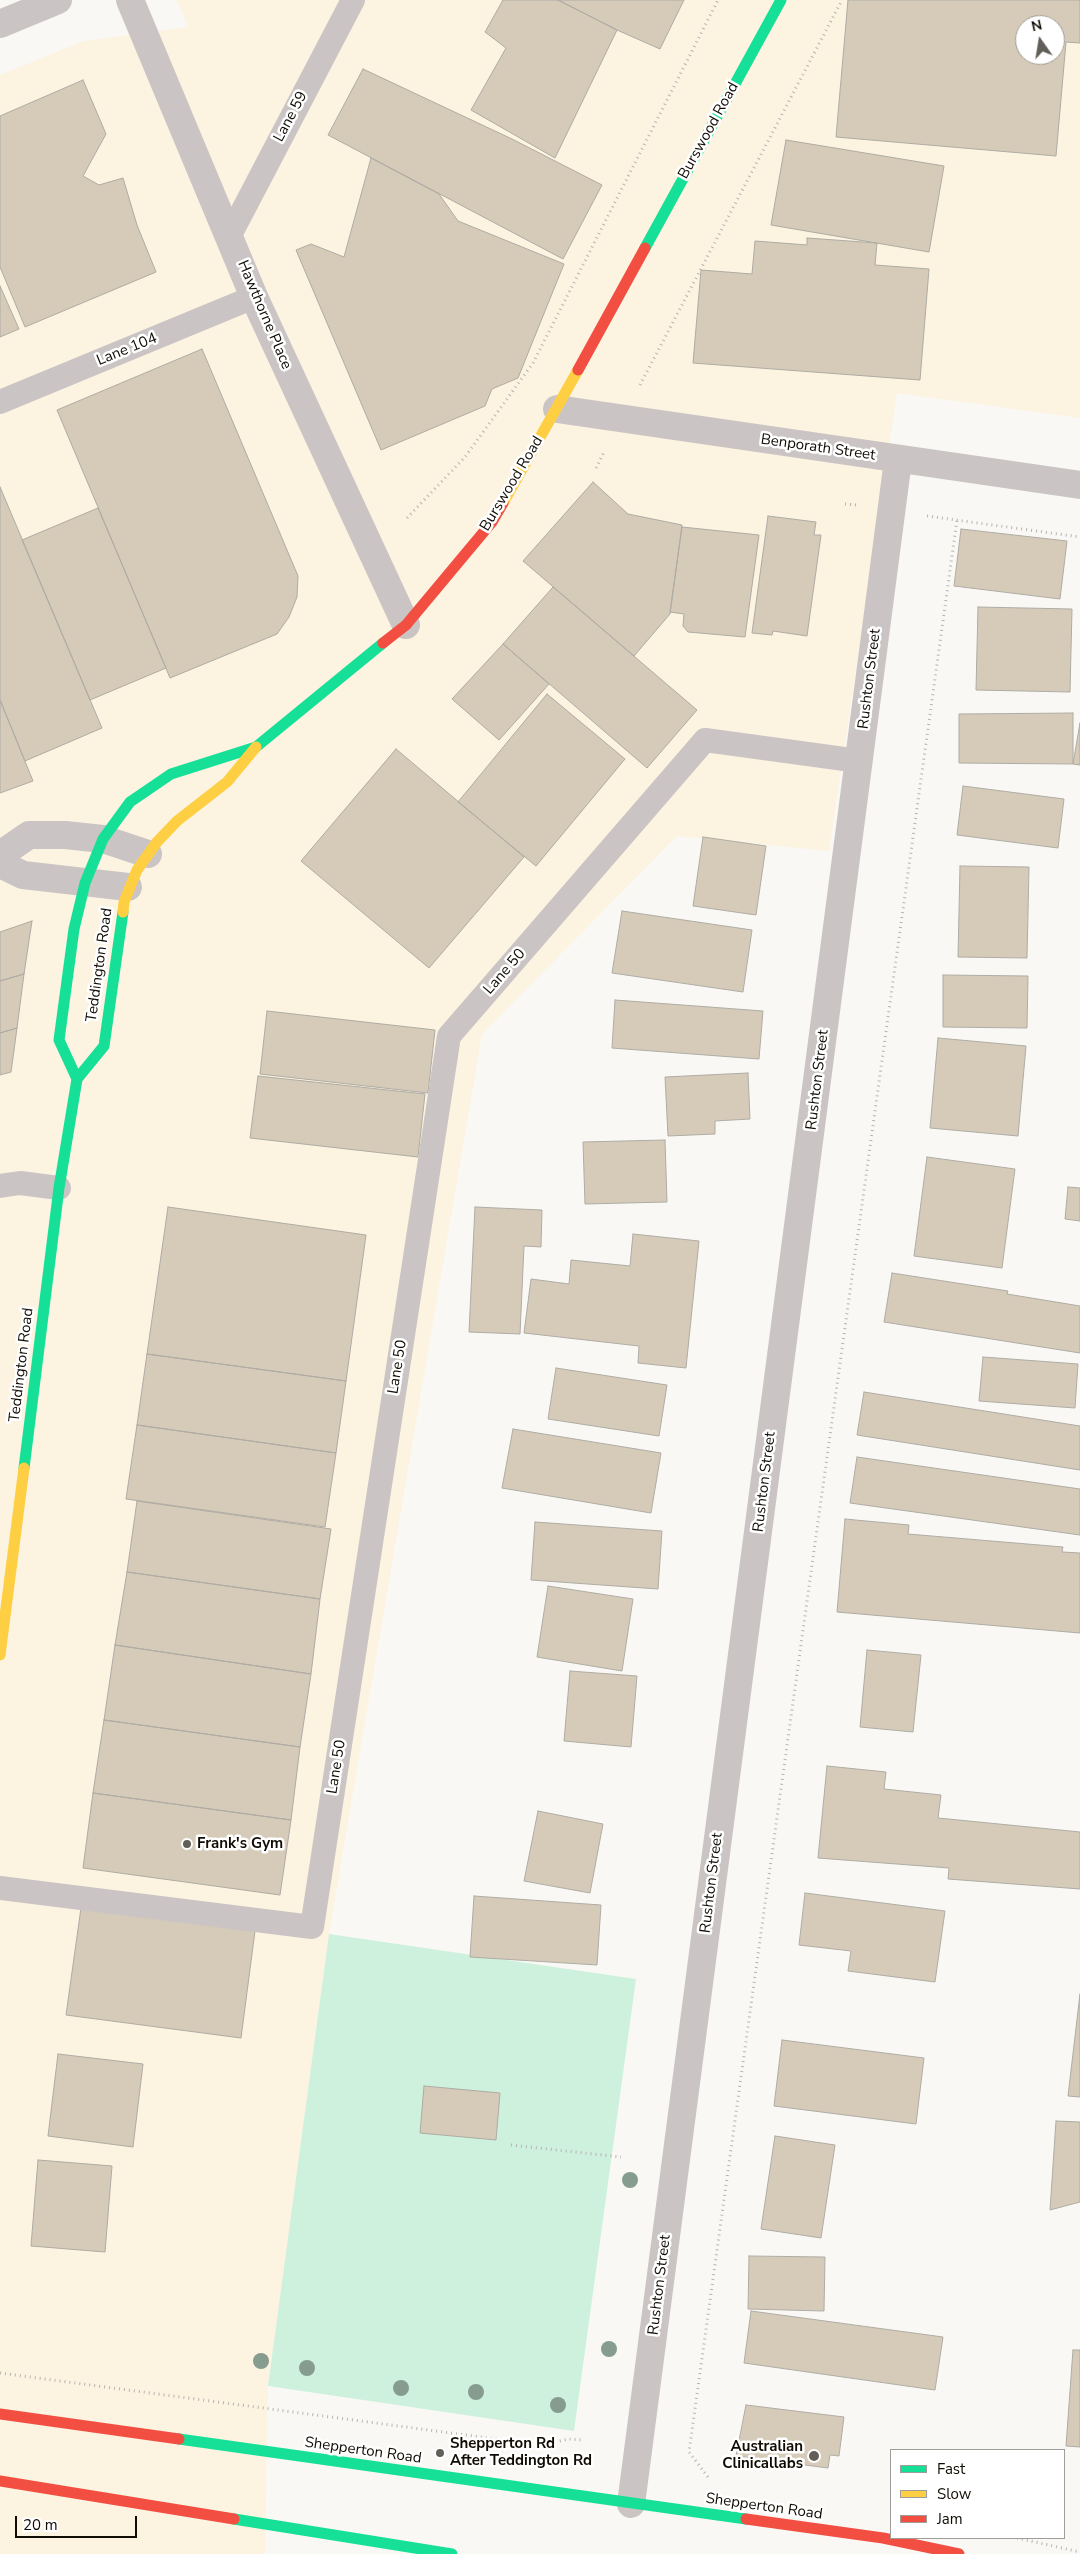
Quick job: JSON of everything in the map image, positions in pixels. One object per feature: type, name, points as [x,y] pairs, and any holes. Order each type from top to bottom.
[{"type":"main road","name":"Burswood Road","points":[[103,839],[130,802],[171,774],[256,747],[406,625],[492,522],[557,409],[781,0]]},
{"type":"main road","name":"Teddington Road","points":[[0,1655],[59,1188],[77,1079],[104,1046],[120,917],[128,887],[148,854],[177,821],[227,782],[256,747]]},
{"type":"main road","name":"Teddington Road","points":[[77,1079],[59,1040],[74,929],[85,883],[103,839]]},
{"type":"main road","name":"Shepperton Road","points":[[0,2414],[883,2538],[959,2554]]},
{"type":"main road","points":[[0,2480],[452,2554]]},
{"type":"street","points":[[2,17],[58,0]]},
{"type":"street","name":"Hawthorne Place","points":[[130,0],[230,235],[254,297],[406,625]]},
{"type":"street","name":"Benporath Street","points":[[557,409],[1080,485]]},
{"type":"street","name":"Rushton Street","points":[[631,2504],[898,460]]},
{"type":"street","points":[[0,855],[29,835],[66,835],[103,839],[148,854]]},
{"type":"street","points":[[0,864],[23,875],[128,887]]},
{"type":"lane","name":"Lane 59","points":[[230,235],[353,0]]},
{"type":"lane","name":"Lane 104","points":[[0,402],[254,297]]},
{"type":"lane","name":"Lane 50","points":[[0,1888],[312,1928],[449,1036],[705,740],[859,761]]},
{"type":"lane","points":[[0,1186],[20,1183],[59,1188]]},
{"type":"path","points":[[407,518],[465,457],[532,363],[718,0]]},
{"type":"path","points":[[596,468],[842,0]]},
{"type":"path","points":[[845,504],[1080,538]]},
{"type":"path","points":[[689,2452],[957,520]]},
{"type":"path","points":[[511,2144],[620,2157]]},
{"type":"path","points":[[0,2373],[541,2445],[569,2439],[582,2440]]},
{"type":"path","points":[[1022,2539],[1080,2552]]},
{"type":"shaded area","points":[[177,0],[1080,0],[1080,418],[897,393],[829,851],[677,836],[482,1034],[329,1934],[268,2386],[265,2554],[0,2554],[0,75],[84,41],[188,27]]},
{"type":"green space","points":[[329,1934],[636,1979],[574,2431],[268,2386]]},
{"type":"building","points":[[503,0],[558,0],[617,30],[555,158],[471,110],[506,48],[485,32]]},
{"type":"building","points":[[558,0],[684,0],[660,49]]},
{"type":"building","points":[[848,0],[1080,0],[1080,43],[1066,42],[1065,53],[1065,15],[1015,15],[1015,65],[1064,65],[1056,156],[836,137]]},
{"type":"building","points":[[363,69],[512,139],[602,185],[563,259],[328,135]]},
{"type":"building","points":[[83,80],[106,134],[83,176],[99,185],[123,178],[137,225],[156,272],[25,327],[0,267],[0,116]]},
{"type":"building","points":[[786,140],[944,166],[929,252],[771,225]]},
{"type":"building","points":[[371,158],[439,194],[458,221],[564,264],[518,378],[492,389],[485,406],[381,450],[296,250],[311,244],[344,257]]},
{"type":"building","points":[[807,238],[877,243],[875,265],[929,269],[920,380],[693,363],[701,270],[752,274],[755,241],[807,245]]},
{"type":"building","points":[[0,286],[19,329],[0,337]]},
{"type":"building","points":[[202,349],[298,576],[297,597],[289,617],[277,634],[170,678],[57,410]]},
{"type":"building","points":[[593,482],[628,514],[682,525],[670,614],[634,656],[523,561]]},
{"type":"building","points":[[0,487],[102,728],[25,761],[0,700]]},
{"type":"building","points":[[98,508],[166,668],[90,700],[22,540]]},
{"type":"building","points":[[768,516],[816,522],[814,535],[821,535],[807,636],[773,631],[772,635],[752,633]]},
{"type":"building","points":[[682,527],[759,535],[745,637],[688,632],[683,626],[684,614],[670,612]]},
{"type":"building","points":[[961,529],[1067,541],[1060,599],[954,586]]},
{"type":"building","points":[[553,587],[697,710],[647,768],[503,644]]},
{"type":"building","points":[[978,607],[1072,609],[1070,692],[976,690]]},
{"type":"building","points":[[503,644],[549,684],[499,740],[452,699]]},
{"type":"building","points":[[547,694],[625,759],[536,866],[458,802]]},
{"type":"building","points":[[0,700],[33,781],[0,793]]},
{"type":"building","points":[[1073,713],[1073,764],[959,763],[959,714]]},
{"type":"building","points":[[1080,723],[1080,765],[1073,764]]},
{"type":"building","points":[[396,749],[524,857],[429,968],[301,861]]},
{"type":"building","points":[[963,786],[1064,799],[1058,848],[957,835]]},
{"type":"building","points":[[703,837],[766,846],[756,915],[693,906]]},
{"type":"building","points":[[960,866],[1029,867],[1027,958],[958,957]]},
{"type":"building","points":[[622,911],[752,930],[743,992],[612,973]]},
{"type":"building","points":[[32,921],[24,974],[0,981],[0,932]]},
{"type":"building","points":[[24,974],[17,1028],[0,1033],[0,981]]},
{"type":"building","points":[[943,975],[1028,976],[1027,1028],[943,1027]]},
{"type":"building","points":[[615,1000],[763,1011],[759,1059],[612,1048]]},
{"type":"building","points":[[267,1011],[435,1030],[428,1093],[260,1074]]},
{"type":"building","points":[[17,1028],[11,1072],[0,1075],[0,1033]]},
{"type":"building","points":[[938,1038],[1026,1046],[1018,1136],[930,1128]]},
{"type":"building","points":[[748,1073],[750,1119],[715,1121],[715,1134],[668,1136],[665,1077]]},
{"type":"building","points":[[258,1076],[425,1094],[418,1157],[250,1138]]},
{"type":"building","points":[[665,1140],[667,1202],[585,1204],[583,1142]]},
{"type":"building","points":[[927,1157],[1015,1169],[1002,1268],[914,1256]]},
{"type":"building","points":[[1068,1187],[1080,1188],[1080,1221],[1065,1219]]},
{"type":"building","points":[[168,1207],[366,1235],[346,1381],[147,1354]]},
{"type":"building","points":[[475,1207],[542,1210],[541,1247],[524,1246],[520,1334],[469,1332]]},
{"type":"building","points":[[633,1234],[699,1241],[686,1368],[638,1363],[639,1346],[524,1333],[531,1279],[569,1284],[571,1260],[630,1266]]},
{"type":"building","points":[[892,1273],[1008,1291],[1007,1294],[1080,1306],[1080,1353],[884,1322]]},
{"type":"building","points":[[147,1354],[346,1381],[336,1453],[137,1425]]},
{"type":"building","points":[[983,1357],[1078,1364],[1075,1408],[979,1401]]},
{"type":"building","points":[[556,1368],[667,1385],[659,1436],[548,1419]]},
{"type":"building","points":[[864,1392],[1080,1426],[1080,1470],[857,1435]]},
{"type":"building","points":[[137,1425],[336,1453],[325,1527],[126,1499]]},
{"type":"building","points":[[513,1429],[661,1453],[651,1513],[502,1488]]},
{"type":"building","points":[[857,1457],[1080,1489],[1080,1535],[850,1503]]},
{"type":"building","points":[[137,1501],[331,1529],[320,1599],[127,1572]]},
{"type":"building","points":[[845,1519],[909,1525],[908,1534],[1063,1547],[1062,1552],[1080,1553],[1080,1633],[837,1612]]},
{"type":"building","points":[[535,1522],[662,1531],[658,1589],[531,1580]]},
{"type":"building","points":[[127,1572],[320,1599],[311,1674],[115,1645]]},
{"type":"building","points":[[548,1586],[633,1599],[622,1671],[537,1657]]},
{"type":"building","points":[[115,1645],[311,1674],[300,1747],[104,1720]]},
{"type":"building","points":[[867,1650],[921,1655],[913,1732],[860,1727]]},
{"type":"building","points":[[570,1671],[637,1676],[631,1747],[564,1741]]},
{"type":"building","points":[[104,1720],[300,1747],[291,1820],[93,1793]]},
{"type":"building","points":[[827,1766],[886,1772],[884,1789],[941,1795],[938,1818],[1080,1832],[1080,1889],[948,1879],[949,1868],[818,1858]]},
{"type":"building","name":"Frank's Gym","points":[[93,1793],[291,1820],[280,1895],[83,1868]]},
{"type":"building","points":[[538,1811],[603,1824],[590,1893],[524,1881]]},
{"type":"building","points":[[805,1893],[945,1911],[935,1982],[848,1971],[851,1951],[799,1945]]},
{"type":"building","points":[[474,1896],[601,1905],[597,1965],[470,1957]]},
{"type":"building","points":[[81,1908],[255,1931],[241,2038],[66,2015]]},
{"type":"building","points":[[1080,1994],[1080,2097],[1068,2096]]},
{"type":"building","points":[[782,2040],[924,2058],[916,2124],[774,2106]]},
{"type":"building","points":[[58,2054],[143,2064],[133,2147],[48,2136]]},
{"type":"building","points":[[424,2086],[500,2093],[496,2140],[420,2133]]},
{"type":"building","points":[[1056,2121],[1080,2122],[1080,2202],[1050,2210]]},
{"type":"building","points":[[775,2136],[835,2145],[821,2238],[761,2229]]},
{"type":"building","points":[[38,2160],[112,2166],[105,2252],[31,2246]]},
{"type":"building","points":[[749,2256],[825,2257],[824,2311],[748,2309]]},
{"type":"building","points":[[751,2311],[943,2337],[935,2390],[744,2363]]},
{"type":"building","points":[[1073,2350],[1080,2350],[1080,2447],[1066,2446]]},
{"type":"building","points":[[746,2405],[844,2417],[839,2456],[830,2455],[828,2468],[736,2456]]},
{"type":"traffic: fast","points":[[645,248],[781,0]]},
{"type":"traffic: fast","points":[[77,1079],[59,1040],[74,929],[85,883],[103,839],[130,802],[171,774],[256,747],[383,643]]},
{"type":"traffic: fast","points":[[24,1468],[59,1188],[77,1079],[104,1046],[123,912]]},
{"type":"traffic: fast","points":[[179,2439],[746,2519]]},
{"type":"traffic: fast","points":[[234,2519],[452,2554]]},
{"type":"traffic: slow","points":[[503,503],[578,370]]},
{"type":"traffic: slow","points":[[123,912],[124,902],[137,870],[157,842],[177,821],[227,782],[256,747]]},
{"type":"traffic: slow","points":[[0,1655],[24,1468]]},
{"type":"traffic: jam","points":[[578,370],[645,248]]},
{"type":"traffic: jam","points":[[383,643],[406,625],[492,522],[503,503]]},
{"type":"traffic: jam","points":[[0,2414],[179,2439]]},
{"type":"traffic: jam","points":[[0,2481],[234,2519]]},
{"type":"traffic: jam","points":[[746,2519],[883,2538],[959,2554]]},
{"type":"place","name":"Frank's Gym","points":[[187,1844]]},
{"type":"place","name":"Shepperton Rd After Teddington Rd","points":[[440,2453]]},
{"type":"place","name":"Australian Clinicallabs","points":[[814,2456]]}]
